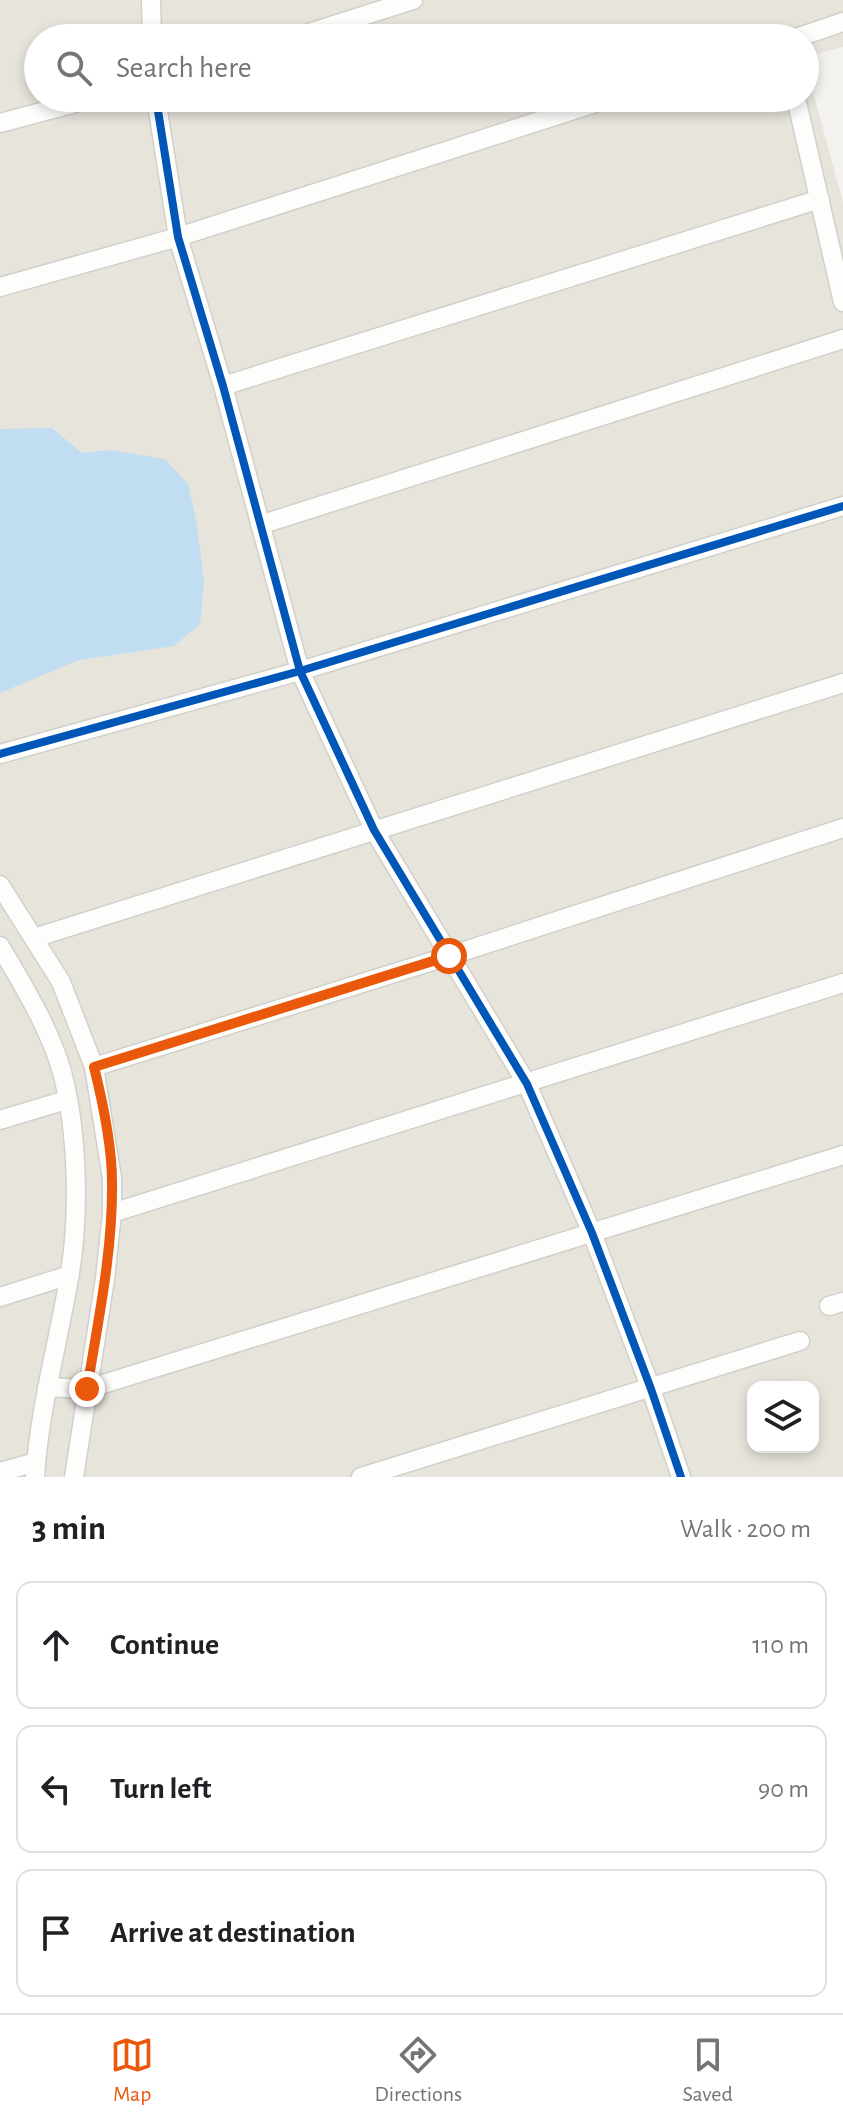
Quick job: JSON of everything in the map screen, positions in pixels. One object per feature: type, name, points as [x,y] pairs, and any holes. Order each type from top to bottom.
[{"type":"street","points":[[151,0],[152,24]]},
{"type":"street","points":[[337,24],[413,0]]},
{"type":"street","points":[[819,30],[843,22]]},
{"type":"street","points":[[0,123],[41,112]]},
{"type":"street","points":[[158,112],[178,237],[223,386],[300,671],[374,830],[527,1084],[592,1233],[681,1477]]},
{"type":"street","points":[[0,287],[178,237],[567,112]]},
{"type":"street","points":[[799,112],[843,302]]},
{"type":"street","points":[[223,386],[820,199]]},
{"type":"street","points":[[260,525],[843,339]]},
{"type":"street","points":[[0,754],[300,671],[843,506]]},
{"type":"street","points":[[34,938],[843,683]]},
{"type":"street","points":[[94,1067],[843,828]]},
{"type":"street","points":[[0,885],[61,982],[94,1067],[112,1178],[112,1213],[105,1279],[74,1477]]},
{"type":"street","points":[[0,946],[30,997],[62,1072],[77,1179],[70,1275],[47,1387],[36,1469],[0,1472]]},
{"type":"street","points":[[112,1213],[843,983]]},
{"type":"street","points":[[0,1120],[66,1100]]},
{"type":"street","points":[[47,1387],[87,1389],[843,1155]]},
{"type":"street","points":[[0,1297],[70,1275]]},
{"type":"street","points":[[361,1477],[800,1341]]},
{"type":"shaded area","points":[[0,0],[843,0],[843,47],[819,53],[819,24],[24,24],[24,112],[818,112],[843,202],[843,1477],[0,1477]]},
{"type":"water","points":[[52,428],[82,453],[110,450],[165,459],[188,484],[204,582],[200,624],[174,646],[79,660],[0,693],[0,429]]},
{"type":"cycle path","points":[[158,112],[178,237],[223,386],[300,671],[374,830],[527,1084],[592,1233],[681,1477]]},
{"type":"cycle path","points":[[0,754],[300,671],[843,506]]},
{"type":"route","points":[[87,1389],[112,1213],[112,1178],[94,1067],[449,956]]}]
